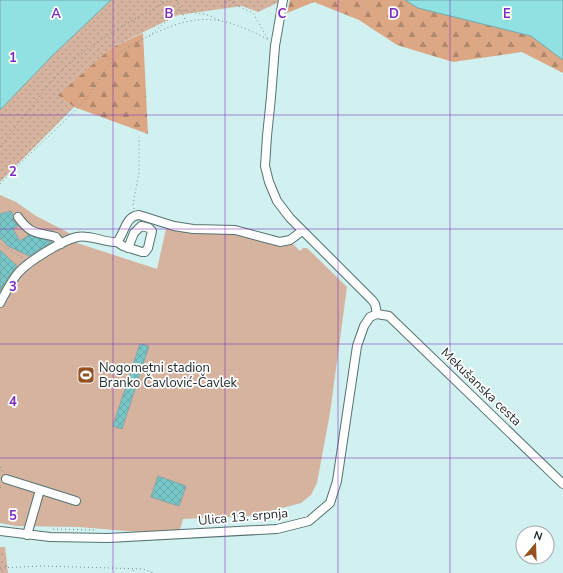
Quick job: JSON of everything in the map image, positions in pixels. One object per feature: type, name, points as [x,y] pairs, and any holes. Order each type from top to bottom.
[{"type":"street","points":[[283,0],[275,46],[265,166],[269,182],[277,201],[290,218],[372,300],[375,304],[377,314]]},
{"type":"street","points":[[117,242],[120,239],[130,218],[139,215],[174,226],[235,230],[280,242],[290,240],[302,231]]},
{"type":"street","points":[[18,217],[27,229],[56,237],[61,244]]},
{"type":"street","points":[[0,304],[19,272],[61,244],[77,237],[84,236],[117,242],[128,248]]},
{"type":"street","name":"Mekušanska cesta","points":[[377,314],[389,316],[563,484]]},
{"type":"street","name":"Ulica 13. srpnja","points":[[0,531],[50,537],[119,537],[277,529],[309,521],[330,503],[336,481],[357,346],[366,321],[370,317],[377,314]]},
{"type":"street","points":[[6,482],[76,501]]},
{"type":"street","points":[[27,535],[40,490]]},
{"type":"path","points":[[0,147],[53,80],[71,63],[126,23],[170,0]]},
{"type":"path","points":[[176,0],[186,22]]},
{"type":"path","points":[[229,0],[253,13],[269,40],[275,46]]},
{"type":"path","points":[[180,10],[208,16],[239,26],[269,40]]},
{"type":"path","points":[[147,37],[180,10]]},
{"type":"path","points":[[0,184],[83,102],[119,55],[133,44],[172,26],[186,22],[206,19],[220,20]]},
{"type":"path","points":[[135,216],[133,204],[140,173],[139,137]]},
{"type":"path","points":[[0,244],[25,260]]},
{"type":"path","points":[[0,488],[6,482]]},
{"type":"path","points":[[0,568],[41,566],[133,569],[154,573]]},
{"type":"path","points":[[133,569],[134,573]]},
{"type":"shaded area","points":[[111,0],[280,0],[279,2],[258,12],[242,6],[178,15],[111,48],[59,95],[74,107],[0,182],[0,110],[53,55]]},
{"type":"shaded area","points":[[0,195],[16,202],[36,216],[73,235],[77,243],[157,269],[166,229],[234,233],[259,239],[280,247],[292,243],[300,251],[303,248],[307,248],[347,287],[330,413],[317,483],[311,495],[301,503],[248,516],[183,519],[180,530],[138,532],[79,527],[16,526],[0,523]]},
{"type":"shaded area","points":[[0,547],[5,547],[8,573],[0,573]]},
{"type":"green space","points":[[290,0],[405,0],[418,8],[531,36],[563,60],[563,73],[522,52],[453,62],[397,45],[359,20],[314,2],[287,13]]},
{"type":"green space","points":[[143,33],[148,134],[74,107],[58,95],[111,48]]},
{"type":"water","points":[[0,0],[111,0],[53,55],[0,110]]},
{"type":"water","points":[[405,0],[563,0],[563,60],[531,36],[418,8]]},
{"type":"building","points":[[11,211],[13,220],[18,226],[13,229],[20,241],[29,235],[52,242],[29,256],[8,246],[0,238],[0,214]]},
{"type":"building","points":[[0,250],[17,266],[0,291]]},
{"type":"building","points":[[140,344],[149,346],[122,429],[113,426]]},
{"type":"building","points":[[158,476],[186,486],[179,506],[151,497]]},
{"type":"place","name":"Nogometni stadion Branko Čavlović-Čavlek","points":[[86,375]]}]
